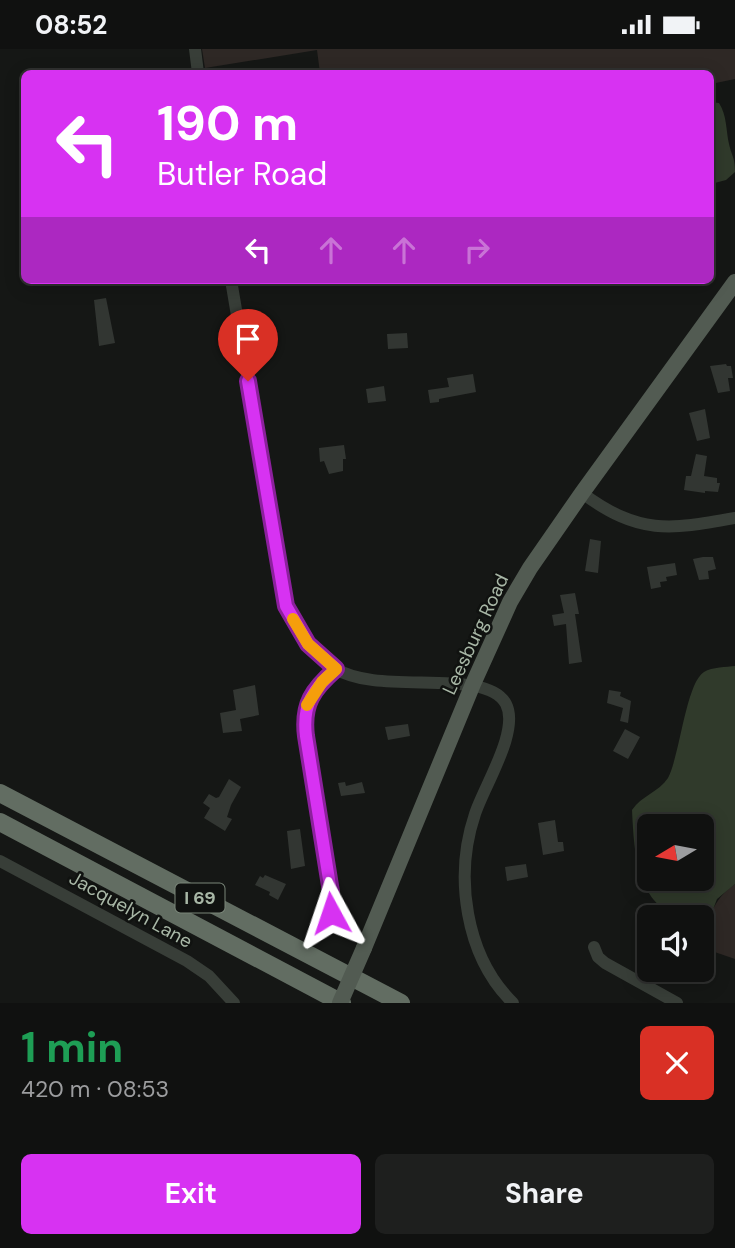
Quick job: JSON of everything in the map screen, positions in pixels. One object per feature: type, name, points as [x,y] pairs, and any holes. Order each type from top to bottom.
[{"type":"highway","name":"I 69","points":[[0,793],[401,1003]]},
{"type":"highway","name":"I 69","points":[[0,822],[341,1003]]},
{"type":"main road","name":"Leesburg Road","points":[[341,1003],[473,684],[519,585],[582,493],[735,282]]},
{"type":"street","points":[[195,49],[198,70]]},
{"type":"street","points":[[232,284],[286,606],[308,644],[336,669],[384,683],[473,684],[492,690],[507,706],[509,732],[484,789],[468,837],[465,859],[469,918],[487,967],[513,1003]]},
{"type":"street","points":[[582,493],[598,505],[640,525],[683,528],[735,518]]},
{"type":"street","points":[[327,919],[331,913],[331,892],[304,715],[315,692],[336,669]]},
{"type":"street","name":"Jacquelyn Lane","points":[[0,861],[187,961],[209,976],[234,1003]]},
{"type":"street","points":[[594,947],[598,957],[605,963],[677,1003]]},
{"type":"street","points":[[647,1003],[654,990]]},
{"type":"shaded area","points":[[202,49],[735,49],[735,79],[714,83],[714,70],[320,70],[317,50],[205,68]]},
{"type":"shaded area","points":[[714,102],[719,103],[724,113],[734,160],[735,172],[726,180],[714,183]]},
{"type":"shaded area","points":[[735,666],[735,884],[717,899],[714,907],[659,905],[648,891],[714,891],[714,814],[637,814],[637,860],[632,810],[668,778],[692,690],[704,672]]},
{"type":"shaded area","points":[[735,884],[735,959],[714,952],[714,908]]},
{"type":"building","points":[[106,298],[115,343],[99,346],[94,300]]},
{"type":"building","points":[[407,333],[408,348],[388,349],[387,334]]},
{"type":"building","points":[[710,366],[731,366],[733,378],[728,378],[730,391],[718,393]]},
{"type":"building","points":[[473,374],[476,392],[430,403],[428,390],[449,387],[447,378]]},
{"type":"building","points":[[384,386],[386,401],[368,403],[366,389]]},
{"type":"building","points":[[705,409],[710,438],[697,441],[689,413]]},
{"type":"building","points":[[344,445],[346,459],[343,459],[343,471],[329,474],[324,461],[320,462],[319,448]]},
{"type":"building","points":[[696,454],[707,456],[704,476],[717,478],[717,483],[720,483],[718,492],[684,490],[686,476],[691,476]]},
{"type":"building","points":[[590,539],[601,541],[598,573],[585,571]]},
{"type":"building","points":[[713,557],[716,569],[708,571],[709,579],[699,580],[693,559]]},
{"type":"building","points":[[675,563],[677,575],[666,577],[667,581],[660,582],[661,587],[651,589],[647,567]]},
{"type":"building","points":[[575,593],[579,614],[575,614],[582,662],[569,664],[566,624],[554,626],[552,615],[564,613],[560,595]]},
{"type":"building","points":[[255,685],[259,715],[240,719],[242,731],[223,733],[220,713],[236,710],[233,690]]},
{"type":"building","points":[[609,690],[621,692],[620,696],[631,701],[628,723],[620,721],[623,708],[607,703]]},
{"type":"building","points":[[408,724],[410,736],[388,740],[385,727]]},
{"type":"building","points":[[625,729],[640,737],[628,759],[613,751]]},
{"type":"building","points":[[229,779],[241,787],[231,805],[227,817],[232,819],[225,831],[204,818],[210,808],[203,803],[209,794],[219,797]]},
{"type":"building","points":[[345,782],[346,786],[362,782],[365,793],[341,796],[338,783]]},
{"type":"building","points":[[555,820],[558,842],[563,842],[564,851],[543,855],[538,823]]},
{"type":"building","points":[[300,829],[305,866],[291,869],[287,831]]},
{"type":"building","points":[[526,864],[528,877],[507,881],[505,867]]},
{"type":"building","points":[[265,875],[286,884],[278,900],[269,895],[270,892],[255,885],[260,876],[263,878]]},
{"type":"slow traffic","points":[[293,619],[308,644],[336,669],[322,682],[307,705]]},
{"type":"route","points":[[248,381],[286,606],[308,644],[336,669],[310,699],[304,715],[331,892],[331,913]]}]
